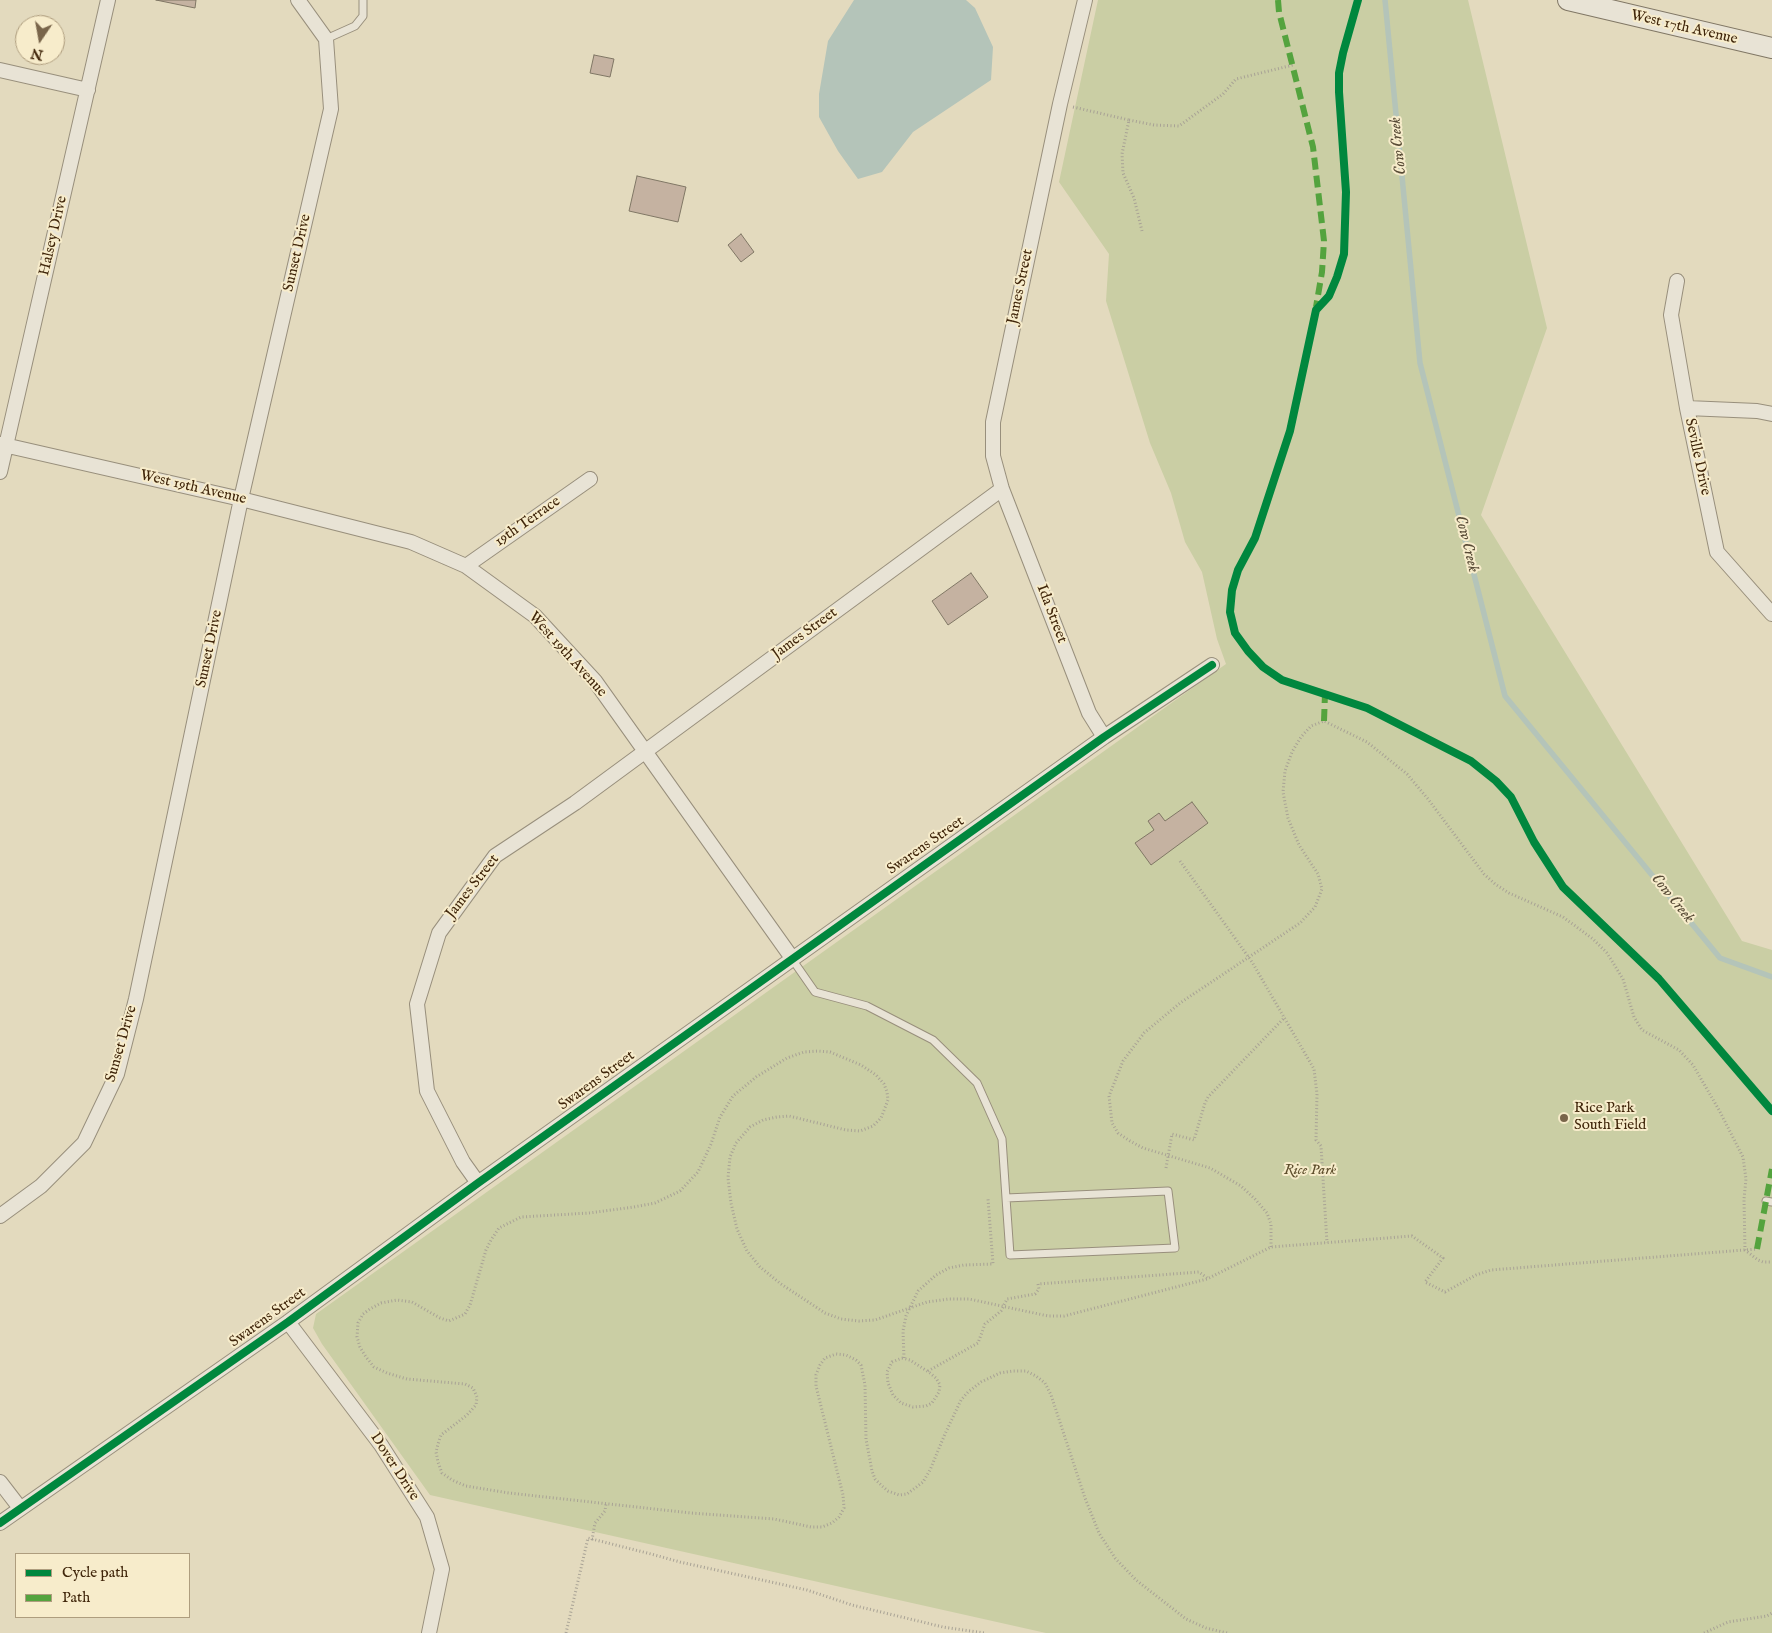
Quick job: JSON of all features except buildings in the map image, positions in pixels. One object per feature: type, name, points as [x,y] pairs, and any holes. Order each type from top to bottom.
[{"type":"street","name":"Halsey Drive","points":[[0,472],[3,445],[108,0]]},
{"type":"street","points":[[298,0],[326,39]]},
{"type":"street","name":"James Street","points":[[478,1183],[463,1162],[427,1092],[417,1004],[439,933],[495,856],[575,803],[1002,489],[993,456],[993,422],[1060,104],[1085,0]]},
{"type":"street","name":"West 17th Avenue","points":[[1568,0],[1772,48]]},
{"type":"street","name":"Sunset Drive","points":[[0,1216],[41,1186],[84,1143],[117,1074],[138,989],[241,498],[331,109],[326,39]]},
{"type":"street","points":[[0,70],[88,90]]},
{"type":"street","name":"Seville Drive","points":[[1677,281],[1672,316],[1687,408],[1717,552],[1772,614]]},
{"type":"street","points":[[1687,408],[1757,411],[1772,414]]},
{"type":"street","name":"West 19th Avenue","points":[[3,445],[241,498],[411,542],[466,566],[535,616],[594,681],[792,958]]},
{"type":"street","name":"19th Terrace","points":[[466,566],[590,479]]},
{"type":"street","name":"Ida Street","points":[[1002,489],[1089,713],[1104,737]]},
{"type":"street","name":"Swarens Street","points":[[0,1523],[288,1322],[478,1183],[1104,737],[1212,665]]},
{"type":"street","name":"Dover Drive","points":[[288,1322],[382,1445],[427,1517],[442,1569],[429,1633]]},
{"type":"street","points":[[0,1482],[20,1508]]},
{"type":"lane","points":[[326,39],[355,26],[363,16],[363,0]]},
{"type":"lane","points":[[792,958],[814,992],[867,1006],[933,1040],[977,1083],[1002,1138],[1006,1198],[1010,1254],[1174,1248],[1168,1191],[1006,1198]]},
{"type":"path","points":[[1060,104],[1154,125],[1179,126],[1224,94],[1236,79],[1293,65]]},
{"type":"path","points":[[1129,120],[1122,154],[1123,173],[1134,198],[1142,230]]},
{"type":"path","points":[[1271,1247],[1272,1224],[1267,1213],[1248,1192],[1210,1168],[1143,1148],[1118,1133],[1112,1123],[1109,1096],[1119,1068],[1144,1033],[1209,983],[1249,958],[1300,922],[1315,908],[1322,889],[1318,874],[1299,845],[1288,818],[1283,792],[1285,771],[1292,752],[1301,737],[1311,726],[1324,721],[1367,742],[1407,774],[1484,874],[1495,884],[1563,917],[1593,939],[1607,953],[1623,979],[1634,1017],[1642,1030],[1679,1050],[1693,1065],[1743,1157],[1746,1179],[1744,1199],[1745,1250]]},
{"type":"path","points":[[1180,860],[1249,958],[1314,1069],[1316,1140],[1321,1146],[1327,1243]]},
{"type":"path","points":[[1166,1168],[1172,1134],[1194,1140],[1208,1097],[1284,1017]]},
{"type":"path","points":[[1227,1633],[1206,1628],[1186,1619],[1136,1580],[1115,1558],[1099,1533],[1085,1498],[1051,1394],[1041,1380],[1026,1371],[1000,1373],[981,1382],[968,1392],[961,1400],[923,1482],[907,1494],[898,1495],[882,1486],[875,1479],[872,1471],[866,1439],[866,1385],[861,1366],[856,1360],[846,1355],[836,1354],[825,1358],[816,1375],[816,1386],[843,1494],[844,1508],[839,1517],[832,1523],[822,1527],[811,1527],[774,1519],[606,1504],[493,1491],[466,1486],[442,1473],[436,1452],[441,1436],[476,1406],[477,1397],[473,1388],[465,1384],[407,1379],[374,1367],[360,1347],[357,1337],[358,1323],[363,1314],[381,1303],[397,1300],[412,1302],[449,1321],[465,1314],[470,1305],[486,1250],[499,1228],[508,1222],[521,1217],[589,1213],[641,1206],[655,1203],[680,1191],[698,1172],[711,1144],[720,1117],[733,1096],[756,1077],[787,1058],[804,1052],[818,1051],[830,1052],[847,1058],[876,1074],[884,1084],[888,1100],[881,1118],[873,1126],[860,1131],[846,1130],[789,1116],[763,1120],[750,1127],[736,1143],[730,1157],[728,1178],[736,1229],[747,1251],[760,1267],[788,1290],[825,1313],[841,1319],[875,1320],[926,1302],[949,1299],[969,1299],[1048,1316],[1064,1316],[1207,1279],[1271,1247],[1412,1236],[1443,1258],[1425,1282],[1446,1292],[1476,1275],[1491,1270],[1757,1249]]},
{"type":"path","points":[[904,1358],[903,1331],[906,1316],[918,1291],[936,1275],[949,1268],[964,1265],[993,1264],[988,1199]]},
{"type":"path","points":[[1745,1250],[1758,1260],[1772,1262]]},
{"type":"path","points":[[928,1371],[978,1343],[985,1324],[1001,1311],[1005,1301],[1010,1297],[1038,1292],[1038,1284],[1199,1272],[1207,1279]]},
{"type":"path","points":[[904,1358],[928,1371],[936,1378],[940,1385],[936,1398],[932,1403],[920,1407],[912,1407],[901,1403],[890,1388],[887,1372],[892,1362],[904,1358]]},
{"type":"path","points":[[592,1540],[595,1523],[605,1511],[606,1504]]},
{"type":"path","points":[[566,1633],[588,1538],[680,1562],[807,1590],[868,1609],[943,1627],[984,1633]]},
{"type":"path","points":[[1704,1633],[1728,1622],[1767,1616],[1772,1613]]},
{"type":"green space","name":"Rice Park","points":[[1098,0],[1468,0],[1547,328],[1481,515],[1742,941],[1772,950],[1772,1633],[1046,1633],[430,1495],[322,1344],[313,1328],[316,1314],[1226,664],[1217,639],[1202,572],[1185,542],[1171,493],[1150,443],[1106,301],[1109,254],[1059,182]]},
{"type":"shaded area","points":[[854,0],[966,0],[975,8],[993,47],[991,80],[913,132],[882,172],[858,179],[838,151],[819,117],[819,94],[828,41]]},
{"type":"waterway","name":"Cow Creek","points":[[1385,0],[1420,363],[1505,696],[1720,958],[1772,977]]},
{"type":"marked path","points":[[1278,0],[1279,12],[1313,147],[1324,241],[1322,272],[1316,307]]},
{"type":"marked path","points":[[1324,721],[1325,694]]},
{"type":"marked path","points":[[1757,1249],[1772,1169]]},
{"type":"cycle path","points":[[1358,0],[1339,73],[1346,192],[1344,254],[1329,296],[1316,310],[1290,431],[1255,538],[1238,570],[1232,590],[1230,612],[1235,633],[1263,667],[1282,680],[1367,708],[1471,761],[1496,781],[1511,797],[1534,842],[1563,887],[1659,979],[1772,1111]]},
{"type":"cycle path","points":[[0,1523],[288,1322],[478,1183],[1104,737],[1212,665]]},
{"type":"place","name":"Rice Park South Field","points":[[1564,1118]]}]
